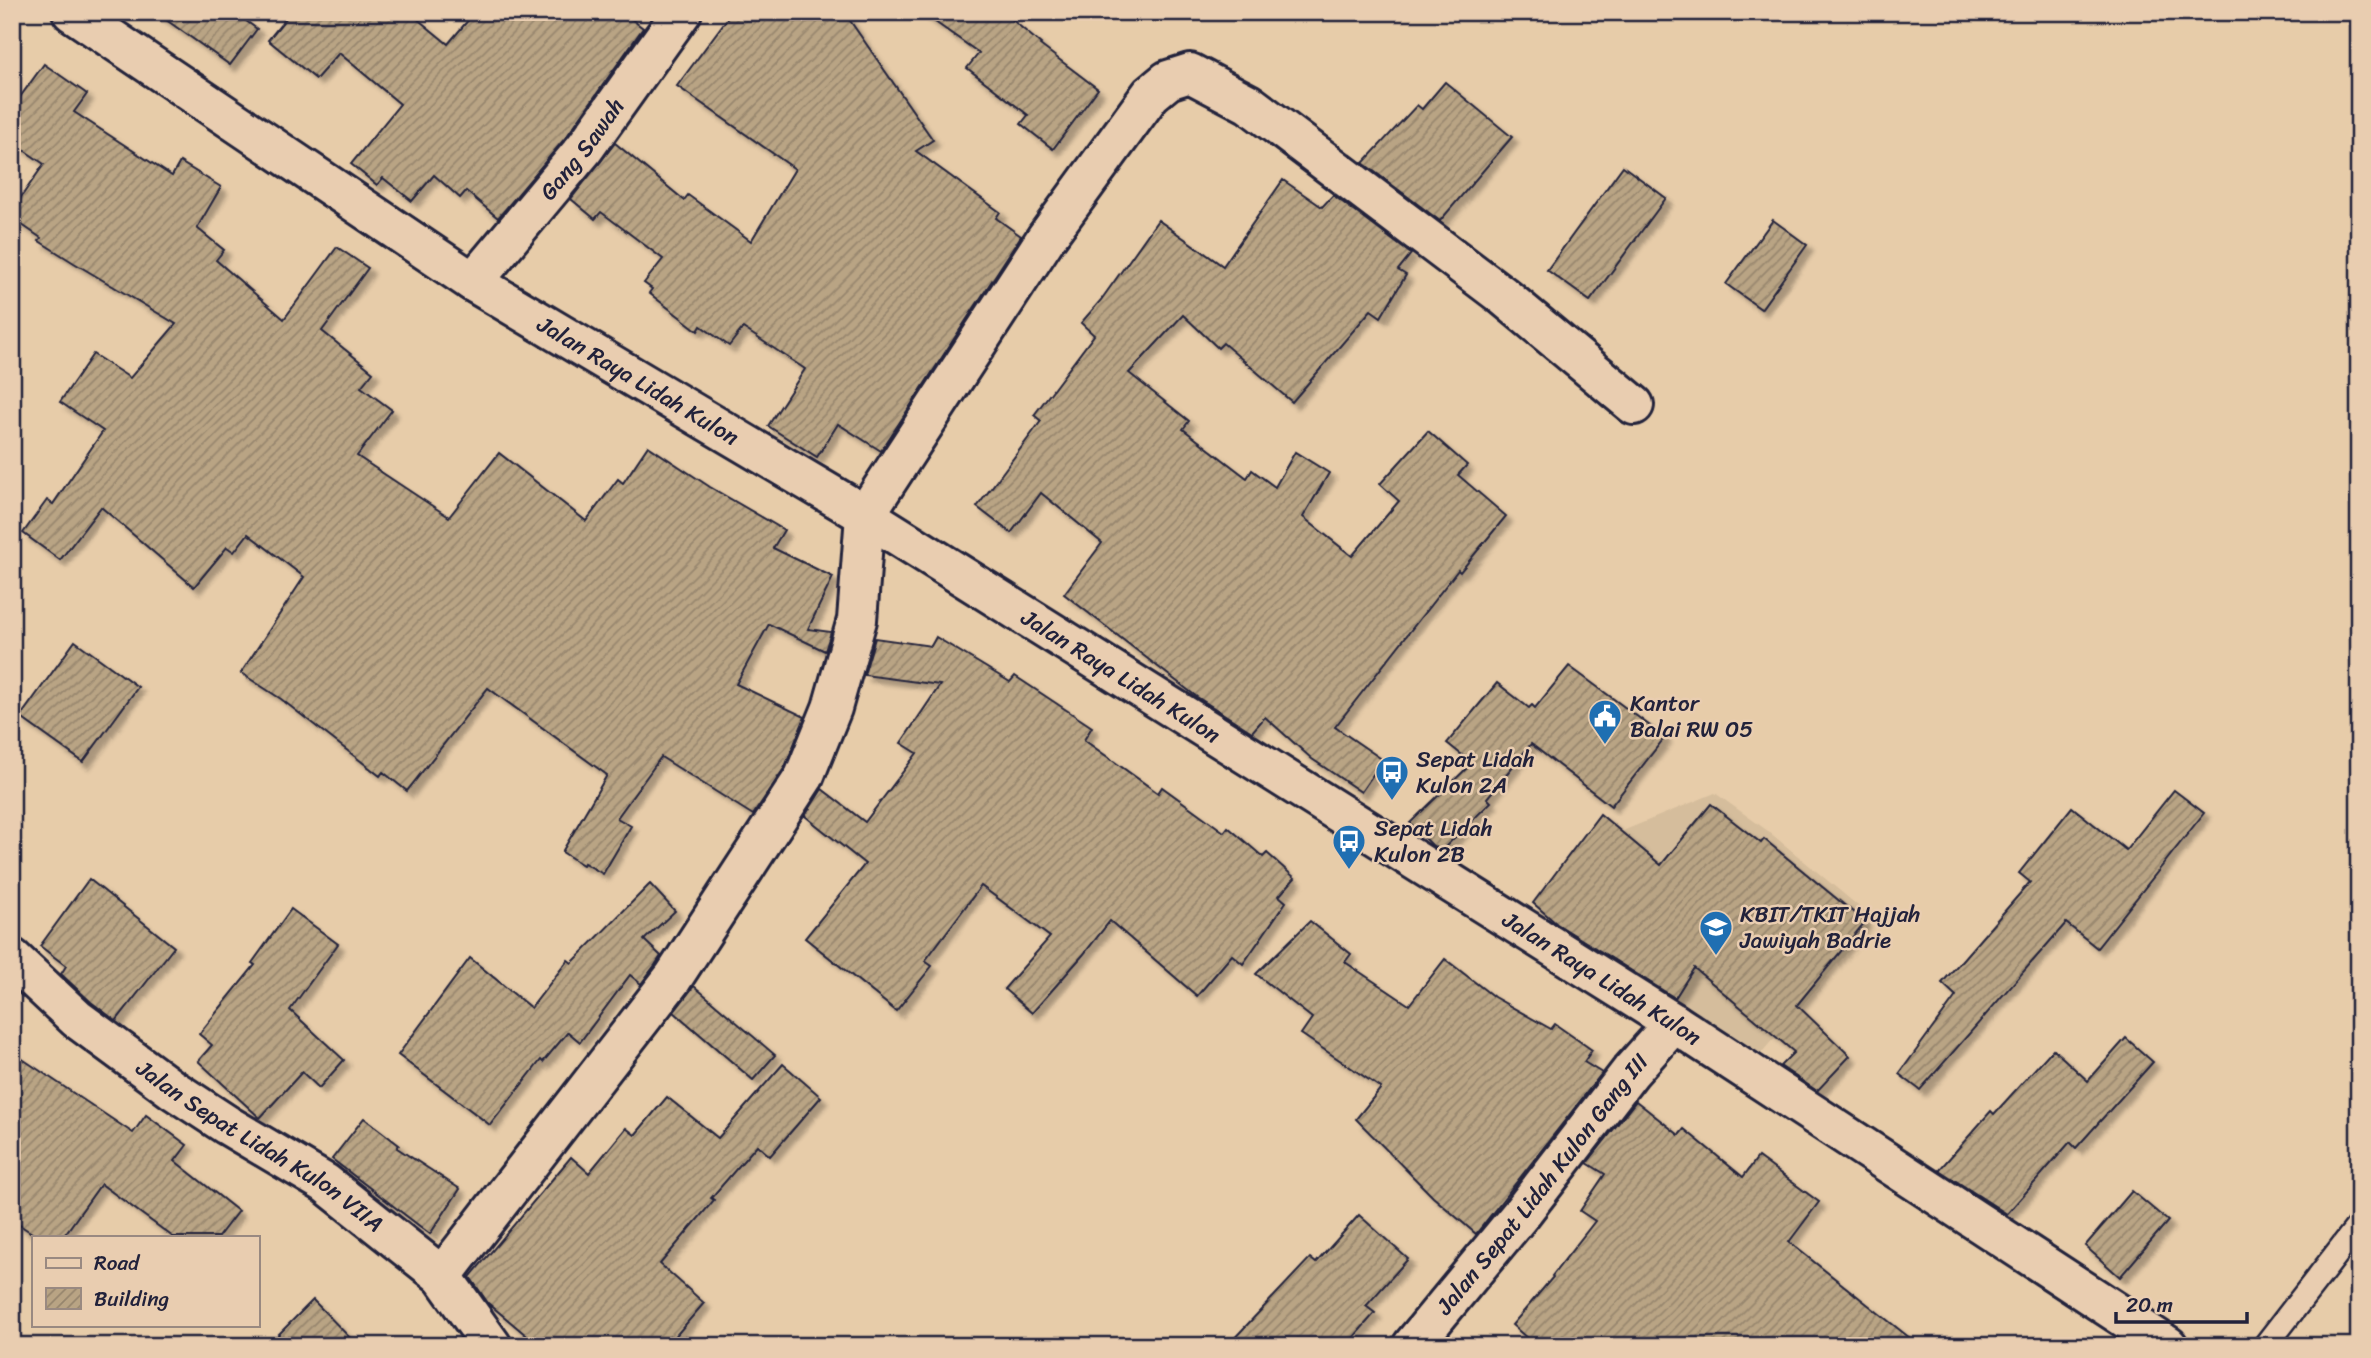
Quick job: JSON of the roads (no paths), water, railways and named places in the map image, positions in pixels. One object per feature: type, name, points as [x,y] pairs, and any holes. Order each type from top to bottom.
[{"type":"street","name":"Jalan Raya Lidah Kulon","points":[[72,12],[473,282],[865,515],[1674,1023],[2168,1346]]},
{"type":"street","name":"Gang Sawah","points":[[473,282],[584,149],[682,12]]},
{"type":"street","points":[[442,1276],[673,978],[804,777],[832,708],[857,620],[865,515],[1046,238],[1151,94],[1168,80],[1190,73],[1249,104],[1502,295],[1633,405]]},
{"type":"street","name":"Jalan Sepat Lidah Kulon VIIA","points":[[12,958],[77,1019],[194,1103],[325,1183],[442,1276],[491,1345]]},
{"type":"street","name":"Jalan Sepat Lidah Kulon Gang III","points":[[1412,1346],[1520,1215],[1631,1071],[1674,1023]]},
{"type":"lane","points":[[2265,1346],[2359,1225]]},
{"type":"place","name":"Kantor Balai RW 05","points":[[1605,746]]},
{"type":"place","name":"Sepat Lidah Kulon 2A","points":[[1392,802]]},
{"type":"place","name":"Sepat Lidah Kulon 2B","points":[[1349,871]]},
{"type":"place","name":"KBIT/TKIT Hajjah Jawiyah Badrie","points":[[1716,957]]}]
